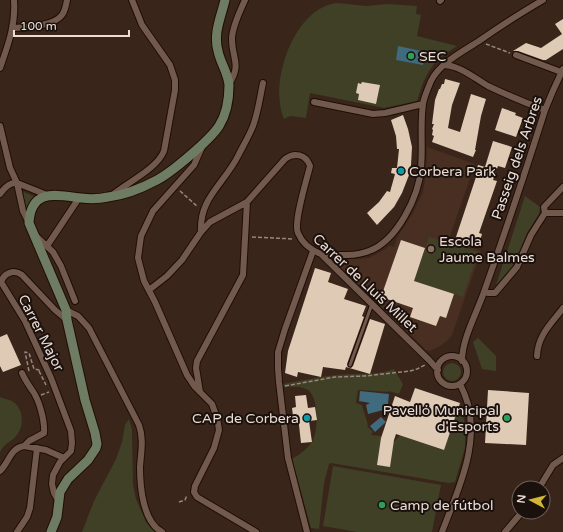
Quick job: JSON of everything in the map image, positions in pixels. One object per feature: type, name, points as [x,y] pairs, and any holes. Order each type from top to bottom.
[{"type":"street","points":[[0,68],[11,38],[14,0]]},
{"type":"street","points":[[12,28],[53,22],[62,15],[65,10],[67,0]]},
{"type":"street","points":[[109,197],[151,167],[162,157],[175,90],[175,80],[170,65],[142,26],[132,0]]},
{"type":"street","points":[[224,0],[216,38],[218,51],[229,84]]},
{"type":"street","points":[[0,194],[13,182],[47,195],[92,199],[109,197],[130,193],[157,180],[171,171],[216,131],[222,120],[226,106],[229,84],[235,72],[236,63],[232,38],[237,18],[244,0]]},
{"type":"street","points":[[321,254],[338,255],[368,252],[385,242],[395,230],[411,204],[418,187],[421,169],[423,104],[431,81],[444,65],[517,15],[542,0]]},
{"type":"street","points":[[516,55],[562,70]]},
{"type":"street","points":[[223,66],[236,63]]},
{"type":"street","points":[[444,65],[458,67],[487,85],[511,97],[545,110]]},
{"type":"street","name":"Passeig dels Arbres","points":[[462,361],[464,347],[545,110],[562,70]]},
{"type":"street","points":[[200,232],[202,211],[208,200],[232,168],[254,125],[263,83]]},
{"type":"street","points":[[314,102],[373,114],[385,113],[423,104]]},
{"type":"street","points":[[0,126],[10,168],[17,183],[23,211],[66,310],[85,400],[97,444],[94,452],[88,460],[64,485],[60,492],[57,517],[51,532]]},
{"type":"street","points":[[204,142],[194,165],[153,211],[142,236],[138,258],[144,282],[158,309],[187,375],[200,392],[212,404],[218,418],[219,430],[214,448],[195,486],[194,492],[197,497],[256,532]]},
{"type":"street","name":"Carrer de Lluis Millet","points":[[149,290],[167,276],[182,260],[200,232],[210,222],[247,202],[282,162],[292,155],[302,156],[307,159],[310,166],[297,221],[297,233],[313,251],[321,254],[438,370]]},
{"type":"street","points":[[186,158],[190,168]]},
{"type":"street","points":[[484,292],[495,293],[518,267],[531,235],[544,213],[545,205],[563,187]]},
{"type":"street","points":[[29,223],[32,208],[40,199],[47,195]]},
{"type":"street","points":[[47,246],[79,198]]},
{"type":"street","points":[[200,392],[196,368],[197,362],[243,275],[247,202]]},
{"type":"street","points":[[544,213],[563,213]]},
{"type":"street","points":[[33,234],[53,252],[61,266],[75,301]]},
{"type":"street","points":[[307,532],[288,458],[279,387],[278,352],[313,251]]},
{"type":"street","points":[[333,267],[338,255]]},
{"type":"street","name":"Carrer Major","points":[[58,500],[54,493],[52,484],[53,476],[56,467],[71,451],[71,431],[44,362],[25,321],[1,282],[2,278],[12,272],[18,272],[55,310],[67,320]]},
{"type":"street","points":[[537,356],[537,346],[545,330],[563,308]]},
{"type":"street","points":[[66,310],[78,316],[89,328],[139,425],[142,441],[140,475],[143,498],[148,518],[155,527],[162,532]]},
{"type":"street","name":"Passeig dels Arbres","points":[[453,357],[464,347]]},
{"type":"street","points":[[453,357],[462,361],[466,366],[467,373],[460,384],[453,386],[443,383],[439,377],[438,370],[441,362],[446,358],[453,357]]},
{"type":"street","points":[[22,373],[26,384],[32,390],[36,398],[45,425],[44,433],[29,441],[24,446]]},
{"type":"street","points":[[442,532],[465,468],[469,451],[469,408],[460,384]]},
{"type":"street","points":[[0,471],[4,468],[13,451],[19,447],[24,446],[37,448],[64,458]]},
{"type":"street","points":[[17,532],[27,517],[30,508],[37,448]]},
{"type":"street","points":[[543,480],[553,465],[563,458]]},
{"type":"street","points":[[505,532],[515,520]]},
{"type":"lane","points":[[350,365],[372,304]]},
{"type":"path","points":[[478,41],[516,55]]},
{"type":"path","points":[[174,186],[202,211]]},
{"type":"path","points":[[245,236],[302,239]]},
{"type":"path","points":[[26,384],[29,373],[28,361],[25,352],[29,353],[34,369],[38,370],[49,392]]},
{"type":"path","points":[[279,387],[335,377],[370,376],[417,370],[430,361]]},
{"type":"path","points":[[38,370],[44,362]]},
{"type":"path","points":[[179,502],[185,500],[188,493],[194,492]]},
{"type":"shaded area","name":"Escola Jaume Balmes","points":[[427,147],[475,164],[449,239],[481,251],[452,335],[447,341],[430,351],[426,350],[340,267],[339,264],[341,260],[369,258],[389,246],[394,247],[397,238],[413,213],[423,192],[426,174]]},
{"type":"green space","points":[[338,3],[366,6],[387,4],[417,6],[416,14],[421,15],[417,36],[457,46],[435,63],[427,75],[417,101],[384,108],[310,93],[306,118],[290,116],[284,119],[280,104],[280,87],[282,68],[288,49],[297,32],[309,17],[322,7]]},
{"type":"green space","points":[[24,192],[35,197],[26,209],[23,193]]},
{"type":"green space","points":[[525,196],[540,207],[539,214],[527,233],[515,262],[509,272],[496,285]]},
{"type":"green space","points":[[429,237],[478,252],[463,297],[414,281]]},
{"type":"green space","points":[[478,338],[496,356],[496,371],[482,369],[473,342]]},
{"type":"green space","points":[[452,363],[458,366],[461,372],[458,378],[452,381],[446,378],[443,372],[446,366]]},
{"type":"green space","points":[[394,369],[403,384],[399,394],[389,391],[358,390],[356,403],[362,405],[368,425],[367,426],[373,432],[371,435],[381,436],[381,438],[394,442],[400,435],[443,450],[460,403],[465,424],[465,448],[455,482],[449,483],[331,463],[329,464],[324,483],[319,529],[311,528],[292,459],[306,449],[313,440],[317,422],[316,407],[312,394],[308,390],[290,386],[284,387],[283,384],[343,374],[380,373]]},
{"type":"green space","points":[[0,397],[10,400],[19,407],[22,421],[20,431],[4,446],[0,452]]},
{"type":"green space","points":[[129,419],[132,430],[133,485],[136,499],[146,522],[155,532],[82,532],[94,501],[116,459],[122,442],[125,425]]},
{"type":"green space","name":"Camp de fútbol","points":[[333,466],[441,485],[432,532],[357,532],[323,526]]},
{"type":"water","name":"SEC","points":[[398,46],[426,52],[423,65],[396,60]]},
{"type":"water","points":[[360,391],[389,394],[388,404],[385,404],[387,409],[368,414],[366,405],[370,403],[359,401]]},
{"type":"water","points":[[381,417],[386,422],[375,432],[370,426]]},
{"type":"building","points":[[563,19],[563,49],[546,60],[518,51],[513,51],[526,43],[541,48],[562,34],[555,24]]},
{"type":"building","points":[[445,79],[460,83],[452,105],[448,128],[460,132],[471,94],[486,99],[481,116],[476,150],[473,157],[432,142],[434,136],[432,135],[432,129],[434,124],[432,124],[435,100],[439,89],[442,84],[444,84]]},
{"type":"building","points":[[362,82],[380,85],[376,104],[358,100],[359,94],[356,93],[358,83],[361,84]]},
{"type":"building","points":[[502,108],[516,113],[515,115],[523,118],[516,137],[495,130]]},
{"type":"building","name":"Corbera Park","points":[[403,115],[412,147],[409,175],[402,193],[394,207],[377,225],[367,213],[379,202],[387,191],[390,192],[395,174],[391,173],[392,168],[397,168],[399,149],[397,149],[396,136],[391,120]]},
{"type":"building","points":[[493,141],[512,147],[505,168],[498,166],[493,180],[497,181],[479,233],[482,234],[479,244],[456,237],[477,174],[475,174],[478,165],[485,167]]},
{"type":"building","points":[[401,240],[425,248],[414,281],[454,294],[446,318],[440,316],[436,326],[410,317],[413,308],[381,297]]},
{"type":"building","points":[[315,268],[331,273],[328,282],[348,289],[344,299],[366,306],[362,316],[364,317],[347,364],[348,367],[351,368],[353,366],[370,319],[385,324],[370,374],[346,367],[345,370],[323,367],[321,377],[298,372],[297,377],[285,373],[288,351]]},
{"type":"building","points":[[7,334],[21,365],[3,372],[0,366],[0,337]]},
{"type":"building","points":[[415,388],[460,403],[444,450],[396,434],[390,467],[377,465],[381,438],[395,396],[410,402]]},
{"type":"building","name":"Pavelló Municipal d'Esports","points":[[488,390],[529,393],[526,445],[485,443]]},
{"type":"building","name":"CAP de Corbera","points":[[306,395],[308,408],[315,407],[317,420],[309,421],[312,442],[301,443],[298,416],[293,416],[292,408],[296,407],[295,396]]},
{"type":"place","name":"SEC","points":[[411,56]]},
{"type":"place","name":"Corbera Park","points":[[401,171]]},
{"type":"place","name":"Escola Jaume Balmes","points":[[431,249]]},
{"type":"place","name":"CAP de Corbera","points":[[307,418]]},
{"type":"place","name":"Pavelló Municipal d'Esports","points":[[507,418]]},
{"type":"place","name":"Camp de fútbol","points":[[382,505]]}]
